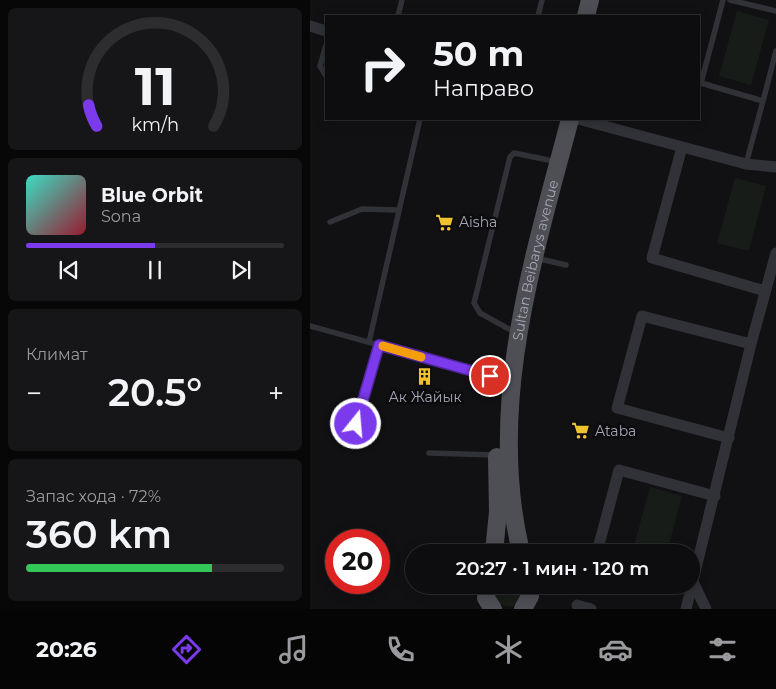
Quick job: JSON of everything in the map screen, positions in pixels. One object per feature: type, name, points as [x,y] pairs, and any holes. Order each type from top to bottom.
[{"type":"main road","points":[[586,15],[590,0]]},
{"type":"main road","points":[[598,15],[602,0]]},
{"type":"main road","name":"Sultan Beibarys avenue","points":[[495,544],[498,512],[497,455],[501,379],[520,268],[559,120]]},
{"type":"main road","name":"Sultan Beibarys avenue","points":[[519,544],[511,500],[509,399],[516,343],[534,258],[570,120]]},
{"type":"main road","points":[[486,594],[486,598],[493,609]]},
{"type":"main road","points":[[523,609],[528,603],[529,594]]},
{"type":"main road","points":[[534,594],[542,609]]},
{"type":"street","points":[[310,26],[325,31]]},
{"type":"street","points":[[582,120],[746,164],[776,167]]},
{"type":"street","points":[[682,147],[652,258],[766,291]]},
{"type":"street","points":[[700,553],[751,344],[776,253]]},
{"type":"street","points":[[729,438],[617,408],[642,316],[751,344]]},
{"type":"street","points":[[599,544],[619,470],[715,496]]},
{"type":"street","points":[[686,609],[690,594]]},
{"type":"street","points":[[698,594],[706,609]]},
{"type":"street","points":[[577,605],[591,609]]},
{"type":"lane","points":[[398,15],[402,0]]},
{"type":"lane","points":[[538,15],[542,0]]},
{"type":"lane","points":[[723,0],[701,83],[763,101]]},
{"type":"lane","points":[[730,0],[776,11]]},
{"type":"lane","points":[[325,48],[320,66],[325,74]]},
{"type":"lane","points":[[746,164],[776,51]]},
{"type":"lane","points":[[369,342],[420,120]]},
{"type":"lane","points":[[510,329],[480,313],[474,303],[510,157],[514,153],[548,160]]},
{"type":"lane","points":[[330,222],[362,209],[399,210]]},
{"type":"lane","points":[[534,258],[566,265]]},
{"type":"lane","points":[[310,326],[501,379]]},
{"type":"lane","points":[[356,424],[379,345]]},
{"type":"lane","points":[[429,454],[497,455]]},
{"type":"shaded area","points":[[737,11],[769,20],[751,85],[719,76]]},
{"type":"shaded area","points":[[735,178],[766,186],[749,251],[717,243]]},
{"type":"shaded area","points":[[650,487],[682,496],[669,544],[634,544]]},
{"type":"shaded area","points":[[496,594],[522,594],[516,605],[513,606],[504,605],[495,596]]},
{"type":"slow traffic","points":[[383,346],[421,357]]},
{"type":"place","name":"Aisha","points":[[445,222]]},
{"type":"place","name":"Ак Жайык","points":[[425,377]]},
{"type":"place","name":"Ataba","points":[[581,431]]},
{"type":"route","points":[[356,424],[379,345],[490,376]]}]
